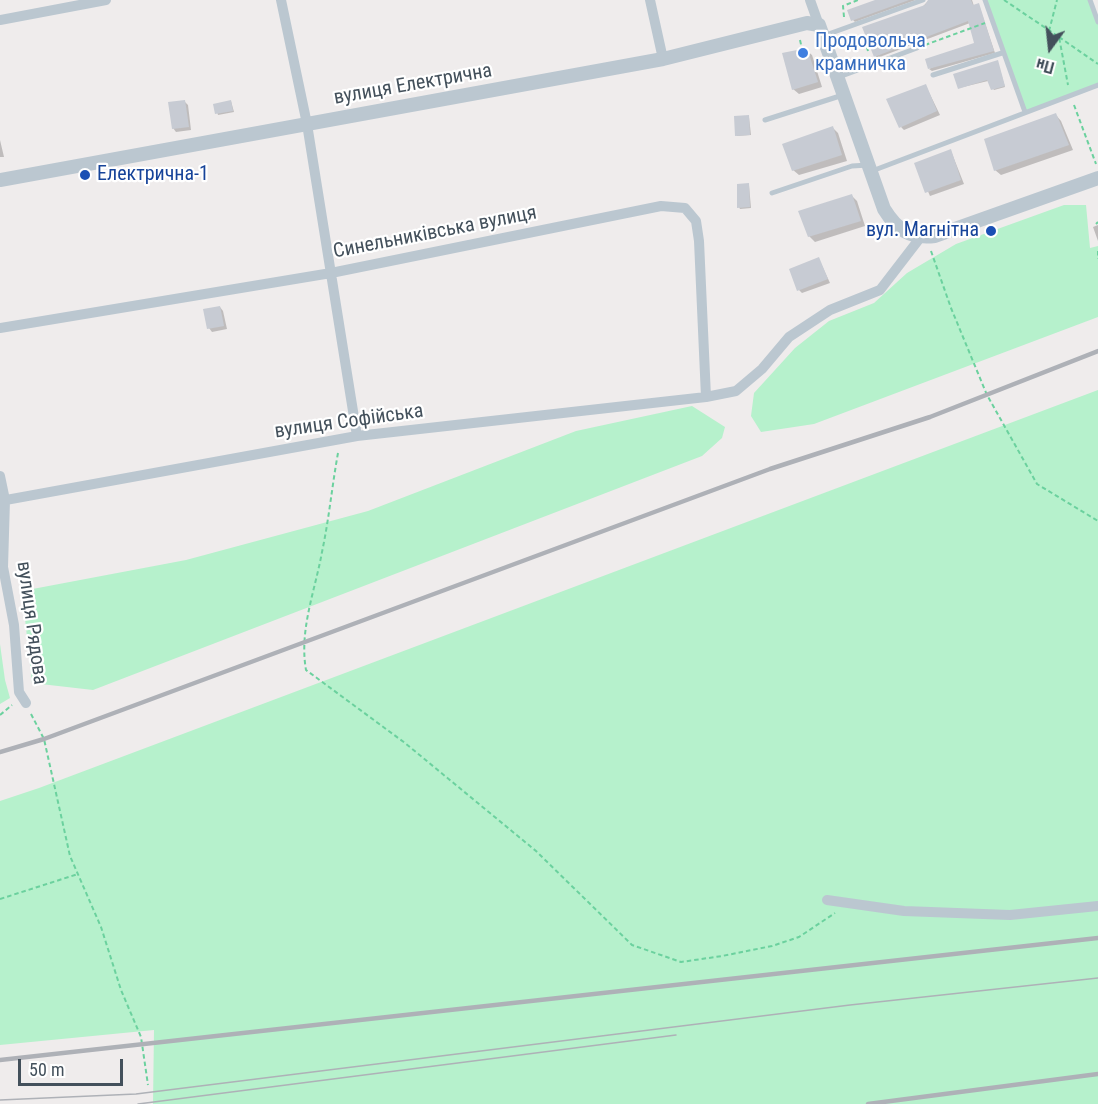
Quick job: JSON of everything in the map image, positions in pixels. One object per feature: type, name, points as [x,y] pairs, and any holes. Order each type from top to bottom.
[{"type":"street","points":[[0,20],[106,0]]},
{"type":"street","points":[[281,0],[307,124],[357,436]]},
{"type":"street","points":[[650,0],[663,59]]},
{"type":"street","points":[[810,0],[884,209],[894,225],[906,234],[924,241],[1098,178]]},
{"type":"street","name":"вулиця Електрична","points":[[0,180],[663,59],[807,23],[821,31]]},
{"type":"street","name":"Синельниківська вулиця","points":[[0,328],[331,273],[661,206],[685,208],[696,220],[699,242],[706,398]]},
{"type":"street","name":"вулиця Софійська","points":[[3,501],[342,438],[706,398],[736,392],[762,369],[789,337],[830,310],[880,290],[924,241]]},
{"type":"street","name":"вулиця Рядова","points":[[0,476],[3,501],[1,567],[14,625],[19,692],[26,703]]},
{"type":"street","points":[[827,900],[904,911],[1010,915],[1098,906]]},
{"type":"lane","points":[[821,31],[923,0]]},
{"type":"lane","points":[[985,0],[1002,53],[1025,112]]},
{"type":"lane","points":[[1090,0],[1098,22]]},
{"type":"lane","points":[[839,78],[917,48]]},
{"type":"lane","points":[[933,75],[1002,53]]},
{"type":"lane","points":[[772,193],[852,166],[869,168],[1098,85]]},
{"type":"lane","points":[[765,120],[845,94]]},
{"type":"path","points":[[843,6],[858,0]]},
{"type":"path","points":[[1004,0],[1098,64]]},
{"type":"path","points":[[1049,31],[1057,0]]},
{"type":"path","points":[[917,48],[992,21]]},
{"type":"path","points":[[799,34],[802,49]]},
{"type":"path","points":[[1059,37],[1071,95],[1098,170]]},
{"type":"path","points":[[865,40],[868,51]]},
{"type":"path","points":[[924,241],[987,395],[1037,484],[1098,521]]},
{"type":"path","points":[[1098,251],[1098,259]]},
{"type":"path","points":[[342,438],[322,552],[306,623],[303,656],[306,670],[405,743],[536,851],[632,945],[681,962],[752,950],[800,937],[826,921],[846,903]]},
{"type":"path","points":[[26,703],[44,739],[70,856],[101,927],[121,990],[141,1037],[148,1085]]},
{"type":"path","points":[[0,899],[78,874]]},
{"type":"green space","points":[[985,0],[1090,0],[1098,22],[1098,85],[1025,112]]},
{"type":"green space","points":[[1064,205],[1086,205],[1090,248],[1098,246],[1098,317],[814,424],[761,432],[751,416],[754,393],[795,348],[829,321],[874,303],[907,273],[956,244]]},
{"type":"green space","points":[[1098,390],[1098,1104],[153,1104],[154,1030],[0,1045],[0,801]]},
{"type":"green space","points":[[692,406],[725,427],[722,438],[702,456],[93,690],[32,683],[22,591],[186,560],[368,511],[576,431]]},
{"type":"green space","points":[[0,644],[10,698],[0,704]]},
{"type":"building","points":[[875,0],[909,0],[851,21],[847,10]]},
{"type":"building","points":[[928,0],[971,0],[973,5],[979,3],[994,51],[928,69],[925,59],[974,43],[968,21],[874,57],[862,27],[925,5]]},
{"type":"building","points":[[807,48],[818,82],[792,90],[782,53]]},
{"type":"building","points":[[998,60],[1005,86],[991,90],[987,80],[958,89],[953,74]]},
{"type":"building","points":[[926,84],[937,111],[899,128],[886,99]]},
{"type":"building","points":[[185,100],[189,127],[172,129],[168,102]]},
{"type":"building","points":[[231,100],[233,111],[215,114],[213,104]]},
{"type":"building","points":[[1056,113],[1069,145],[994,171],[984,139]]},
{"type":"building","points":[[749,115],[750,135],[735,136],[734,116]]},
{"type":"building","points":[[833,126],[842,155],[792,171],[782,144]]},
{"type":"building","points":[[951,149],[961,180],[925,193],[914,163]]},
{"type":"building","points":[[749,183],[750,207],[737,208],[737,184]]},
{"type":"building","points":[[852,194],[861,221],[808,237],[798,211]]},
{"type":"building","points":[[819,257],[828,279],[797,291],[789,269]]},
{"type":"building","points":[[220,306],[224,326],[207,329],[203,309]]},
{"type":"tram line","points":[[0,1100],[136,1094],[850,1005],[1098,978]]},
{"type":"tram line","points":[[138,1104],[676,1035]]},
{"type":"railway","points":[[0,752],[44,739],[770,469],[930,417],[1098,351]]},
{"type":"railway","points":[[0,1060],[1098,938]]},
{"type":"railway","points":[[868,1104],[1098,1074]]},
{"type":"place","name":"Продовольча крамничка","points":[[803,53]]},
{"type":"place","name":"Електрична-1","points":[[85,175]]},
{"type":"place","name":"вул. Магнітна","points":[[991,231]]}]
